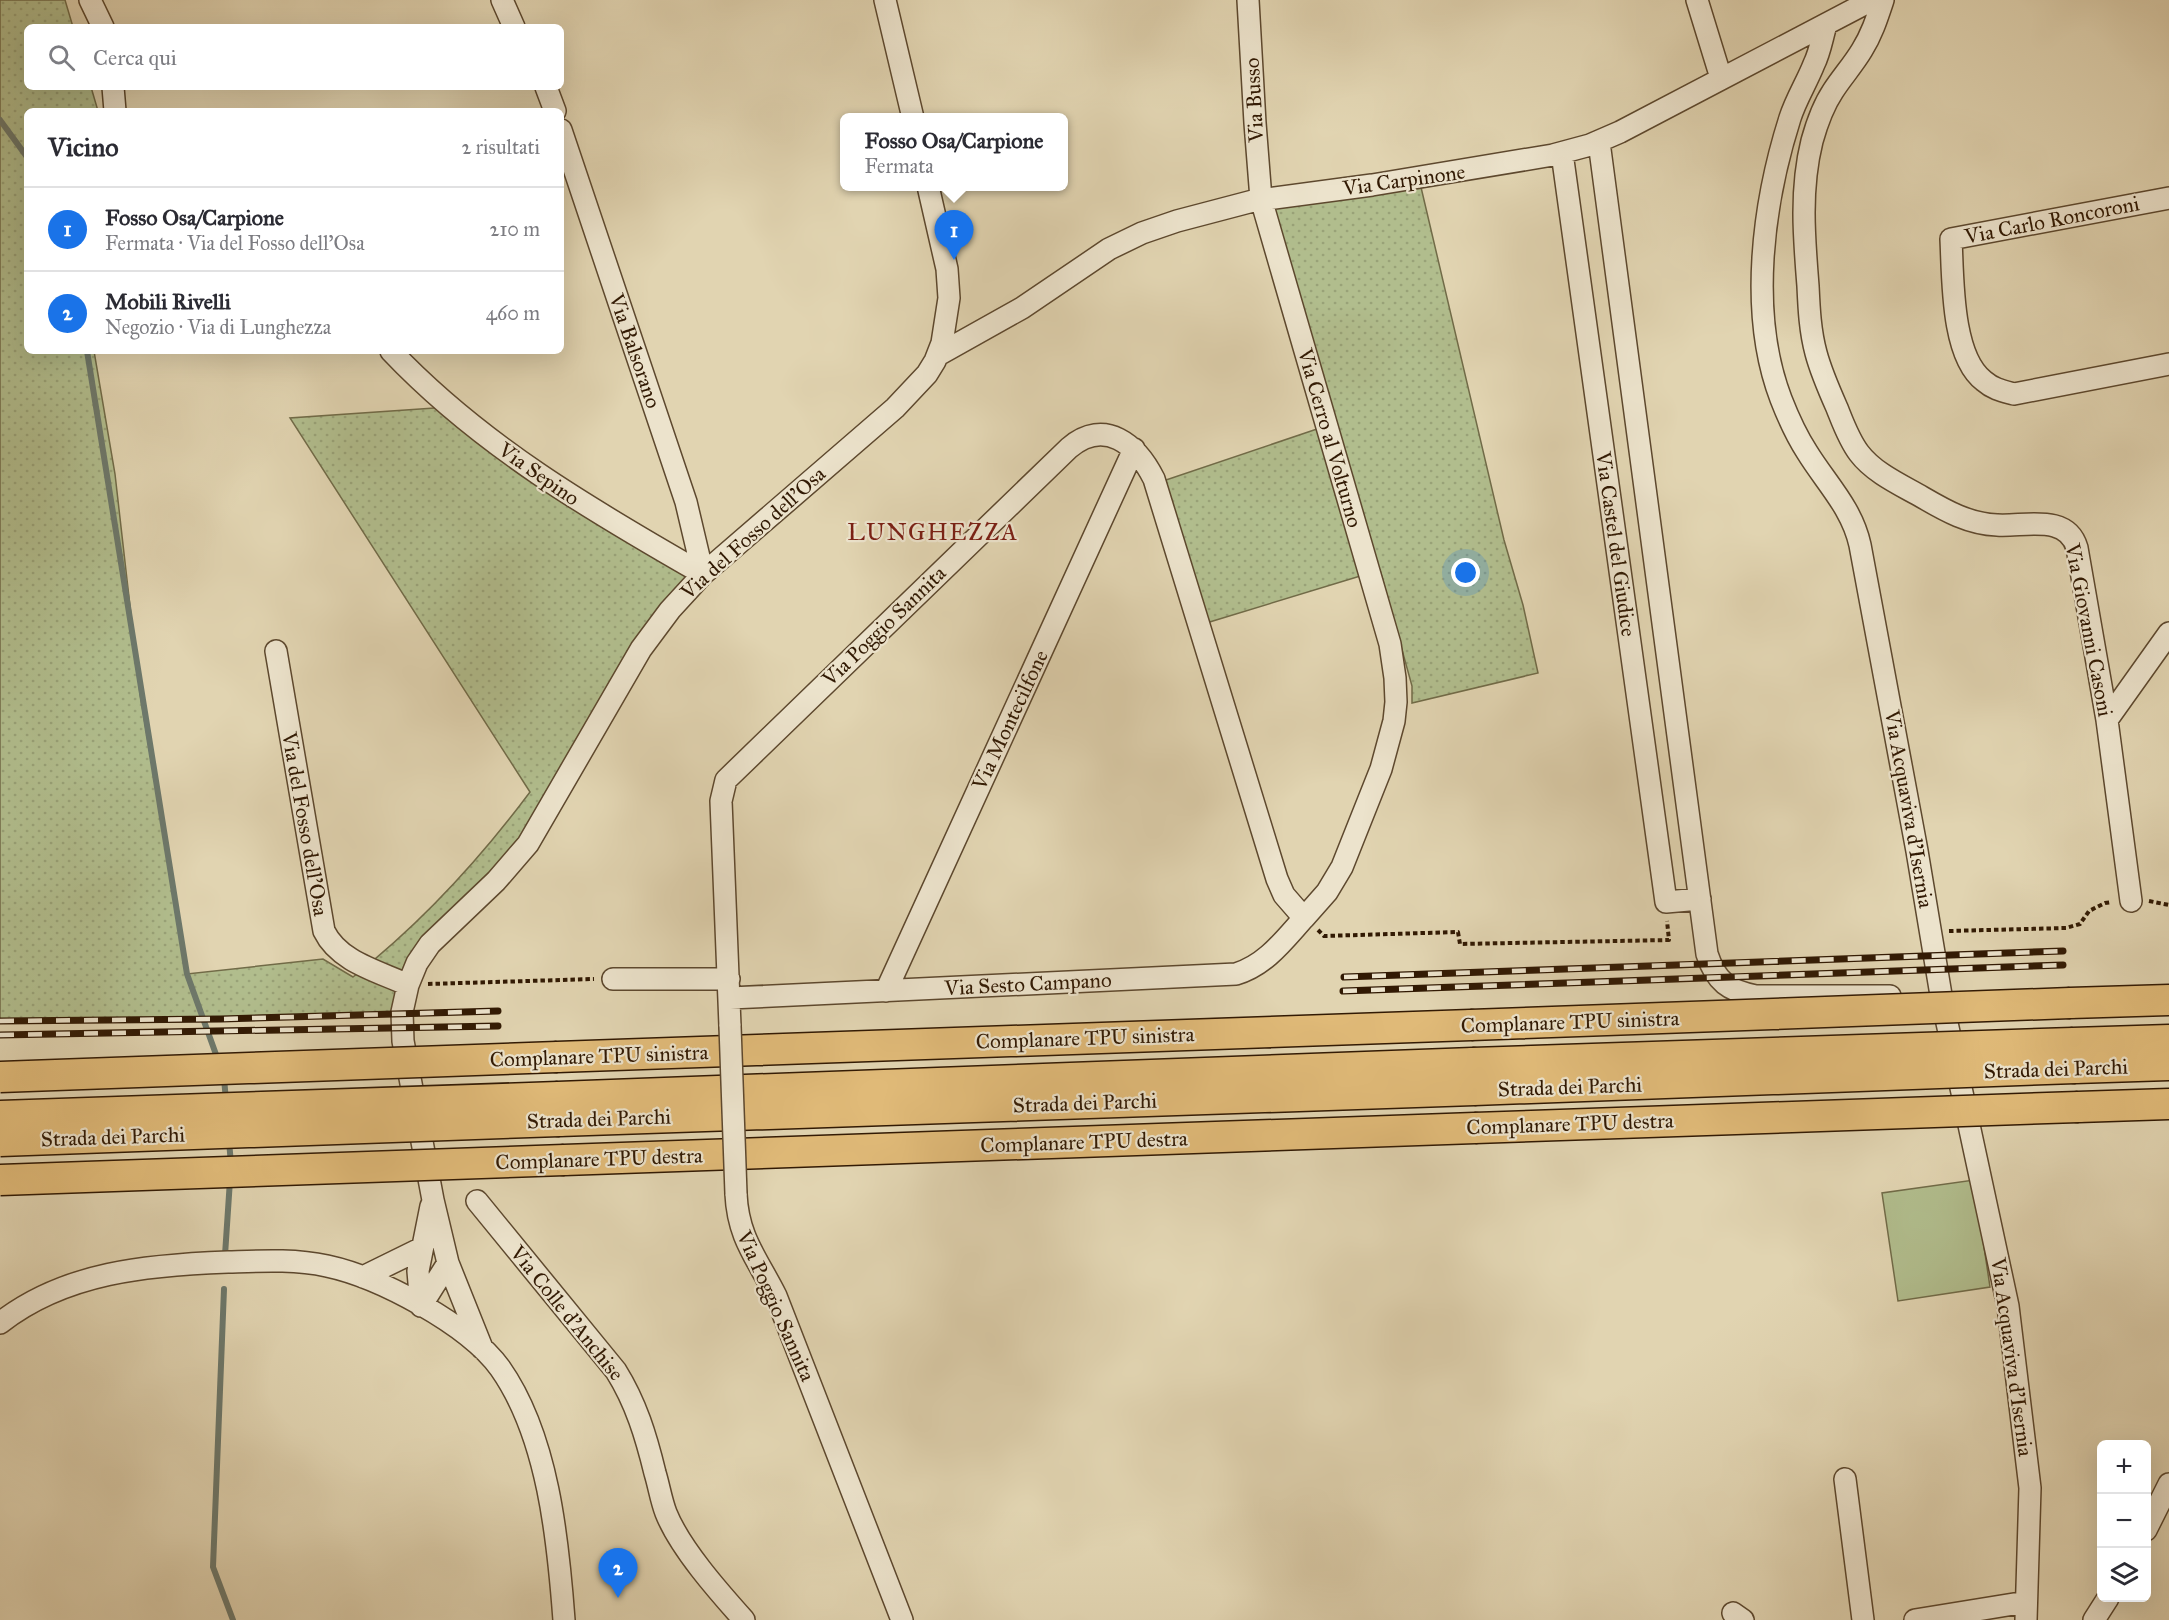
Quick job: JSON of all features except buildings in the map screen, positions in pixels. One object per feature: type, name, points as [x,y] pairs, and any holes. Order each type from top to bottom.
[{"type":"highway","name":"Complanare TPU sinistra","points":[[0,1077],[2169,1000]]},
{"type":"highway","name":"Strada dei Parchi","points":[[2074,1056],[2169,1040]]},
{"type":"highway","name":"Strada dei Parchi","points":[[0,1141],[559,1109],[1473,1076],[2074,1056],[2169,1065]]},
{"type":"highway","name":"Complanare TPU destra","points":[[0,1180],[2169,1104]]},
{"type":"highway","name":"Strada dei Parchi","points":[[0,1116],[559,1109]]},
{"type":"street","points":[[90,0],[102,24]]},
{"type":"street","points":[[502,0],[513,24]]},
{"type":"street","points":[[885,0],[912,113]]},
{"type":"street","name":"Via Busso","points":[[1248,0],[1261,199]]},
{"type":"street","points":[[1697,0],[1721,78]]},
{"type":"street","name":"Via Carpinone","points":[[938,355],[1022,308],[1087,262],[1119,243],[1158,227],[1261,199],[1394,182],[1562,153],[1599,142],[1872,0]]},
{"type":"street","name":"Via Giovanni Casoni","points":[[1882,0],[1872,32],[1824,108],[1816,127],[1807,167],[1803,201],[1804,245],[1811,324],[1818,362],[1851,441],[1860,454],[1877,470],[1961,518],[1991,525],[2054,525],[2065,530],[2073,538],[2077,548],[2107,720],[2131,901]]},
{"type":"street","name":"Via Acquaviva d'Isernia","points":[[1826,25],[1815,62],[1790,118],[1772,188],[1762,275],[1767,345],[1775,382],[1793,428],[1806,452],[1842,502],[1859,539],[1941,995],[2008,1306],[2030,1488],[2026,1611]]},
{"type":"street","points":[[113,90],[115,108]]},
{"type":"street","points":[[547,90],[554,108]]},
{"type":"street","name":"Via Balsorano","points":[[564,139],[686,502],[703,574]]},
{"type":"street","name":"Via Castel del Giudice","points":[[1599,142],[1707,954],[1712,970],[1738,993],[1756,996],[1941,995]]},
{"type":"street","name":"Via Castel del Giudice","points":[[1562,153],[1666,902]]},
{"type":"street","name":"Via del Fosso dell'Osa","points":[[482,1348],[448,1263],[433,1200],[403,1041],[402,1012],[408,985],[417,963],[430,944],[496,881],[528,844],[641,649],[670,610],[703,574],[906,398],[927,374],[938,355],[947,321],[948,287],[944,255],[929,191]]},
{"type":"street","name":"Via Carlo Roncoroni","points":[[2169,198],[1951,239],[1956,323],[1967,358],[1982,380],[1996,390],[2014,394],[2169,364]]},
{"type":"street","name":"Via Cerro al Volturno","points":[[1261,199],[1390,644],[1395,678],[1394,721],[1379,777],[1342,867],[1326,892],[1304,918]]},
{"type":"street","name":"Via Sepino","points":[[394,354],[437,397],[479,432],[522,463],[598,514],[703,574]]},
{"type":"street","name":"Via Poggio Sannita","points":[[902,1620],[776,1296],[741,1231],[736,1194],[722,801],[723,787],[729,776],[1073,444],[1087,437],[1106,435],[1125,442],[1134,449],[1145,462],[1160,496],[1278,884],[1288,901],[1304,918]]},
{"type":"street","name":"Via Montecilfone","points":[[886,991],[1134,449]]},
{"type":"street","points":[[2107,720],[2169,633]]},
{"type":"street","name":"Via del Fosso dell'Osa","points":[[276,651],[324,931],[332,945],[344,955],[408,985]]},
{"type":"street","points":[[1666,902],[1700,899]]},
{"type":"street","name":"Via Sesto Campano","points":[[613,979],[729,988],[886,991],[1236,974],[1252,968],[1266,958],[1304,918]]},
{"type":"street","points":[[421,1305],[418,1271],[433,1200]]},
{"type":"street","name":"Via Colle d'Anchise","points":[[477,1202],[616,1371],[632,1397],[638,1413],[662,1502],[670,1521],[691,1554],[744,1620]]},
{"type":"street","points":[[363,1277],[422,1248]]},
{"type":"street","points":[[0,1323],[21,1307],[54,1290],[134,1269],[157,1266],[282,1261],[326,1266],[363,1277],[421,1305],[482,1348],[510,1384],[526,1418],[536,1446],[552,1520],[564,1620]]},
{"type":"street","points":[[421,1305],[448,1263]]},
{"type":"street","points":[[0,1301],[21,1307]]},
{"type":"street","points":[[1845,1479],[1863,1620]]},
{"type":"street","points":[[2151,1520],[2169,1484]]},
{"type":"street","points":[[2094,1620],[2105,1602]]},
{"type":"street","points":[[1915,1620],[2026,1611]]},
{"type":"path","points":[[1930,932],[2066,928],[2080,924],[2089,910],[2105,903],[2131,901],[2162,902],[2169,905]]},
{"type":"path","points":[[1324,936],[1458,932],[1460,944],[1669,940],[1666,902]]},
{"type":"path","points":[[408,985],[613,979]]},
{"type":"green space","points":[[0,0],[65,0],[72,24],[24,24],[24,90],[92,90],[97,108],[24,108],[24,354],[95,354],[115,474],[140,694],[187,974],[323,959],[353,977],[401,936],[448,890],[491,842],[530,792],[290,418],[449,407],[703,574],[559,790],[440,934],[402,1012],[221,1019],[0,1019]]},
{"type":"green space","points":[[1420,183],[1504,540],[1523,605],[1538,673],[1412,703],[1412,686],[1380,570],[1203,624],[1160,482],[1317,429],[1254,208]]},
{"type":"green space","points":[[1974,1180],[1990,1287],[1898,1301],[1882,1193]]},
{"type":"waterway","points":[[0,120],[24,153]]},
{"type":"waterway","points":[[87,354],[187,974],[218,1060]]},
{"type":"waterway","points":[[224,1078],[226,1101]]},
{"type":"waterway","points":[[229,1141],[231,1164]]},
{"type":"waterway","points":[[225,1255],[230,1180]]},
{"type":"waterway","points":[[224,1289],[213,1567],[233,1620]]},
{"type":"railway","points":[[1344,977],[2063,951]]},
{"type":"railway","points":[[1343,991],[2063,965]]},
{"type":"railway","points":[[0,1021],[221,1019],[498,1011]]},
{"type":"railway","points":[[0,1035],[498,1026]]},
{"type":"place","name":"Fosso Osa/Carpione","points":[[954,260]]},
{"type":"place","name":"Mobili Rivelli","points":[[618,1598]]},
{"type":"district","name":"LUNGHEZZA","points":[[933,532]]}]
